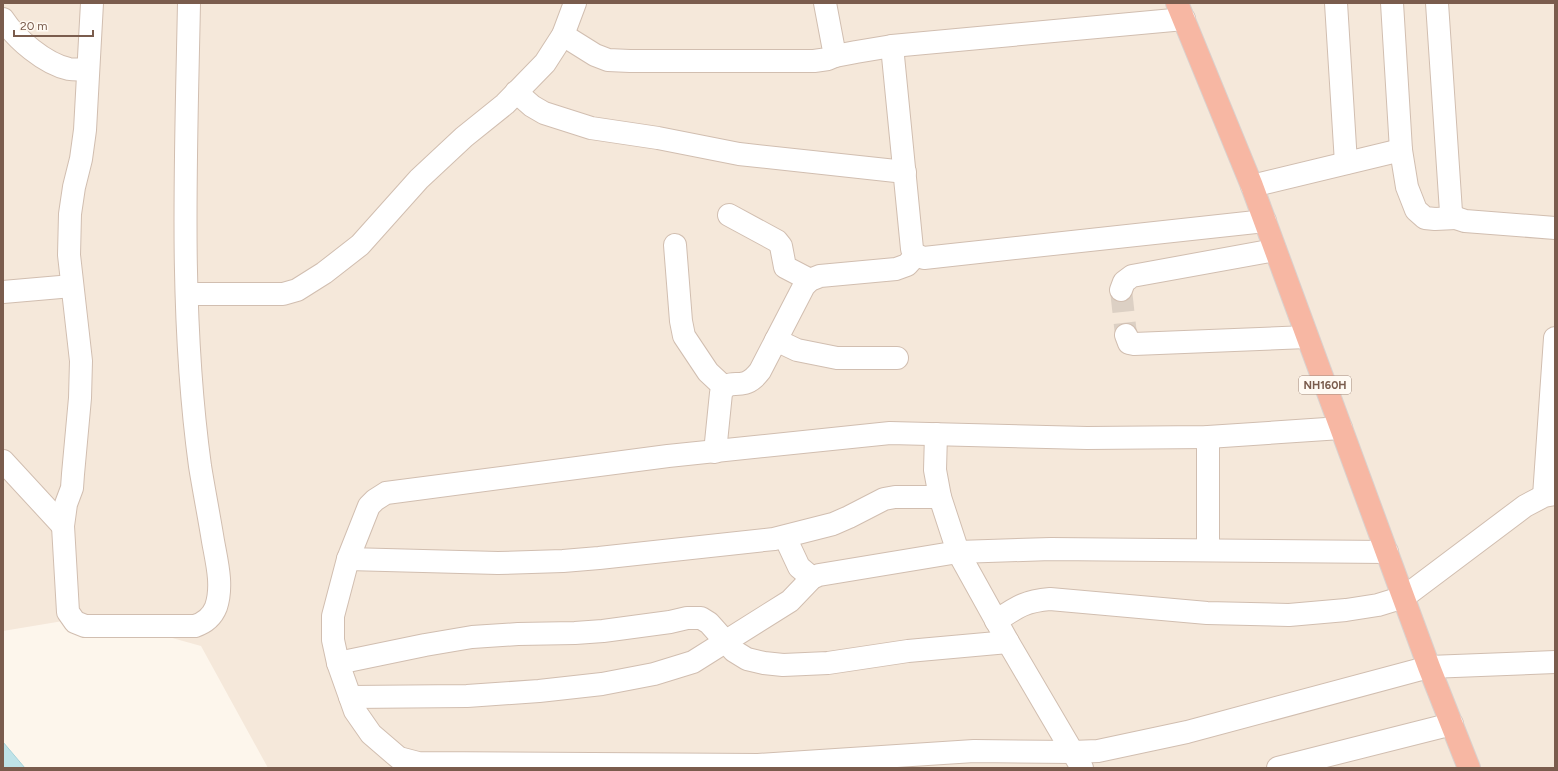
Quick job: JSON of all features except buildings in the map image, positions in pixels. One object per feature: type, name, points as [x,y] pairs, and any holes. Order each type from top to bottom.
[{"type":"highway","name":"NH160H","points":[[1180,11],[1252,186],[1429,667],[1469,768]]},
{"type":"street","points":[[92,3],[85,130],[70,214],[69,255],[81,361],[72,488],[66,504],[64,526],[68,612],[76,622],[85,626],[195,626],[205,622],[215,609],[219,594],[218,574],[200,466],[190,361],[187,294],[186,159],[189,3]]},
{"type":"street","points":[[187,294],[283,294],[297,290],[324,273],[360,245],[420,178],[464,137],[505,104],[545,63],[563,35],[575,3]]},
{"type":"street","points":[[826,3],[835,56]]},
{"type":"street","points":[[1336,3],[1346,163]]},
{"type":"street","points":[[1392,3],[1401,150],[1407,187],[1416,210],[1425,218],[1456,218],[1465,221],[1555,228]]},
{"type":"street","points":[[1437,3],[1451,212],[1456,218]]},
{"type":"street","points":[[563,35],[595,55],[608,60],[814,61],[892,46],[1180,11]]},
{"type":"street","points":[[3,19],[10,29],[27,46],[46,60],[68,69],[88,70]]},
{"type":"street","points":[[892,46],[912,249],[916,255],[924,258],[1265,221]]},
{"type":"street","points":[[516,92],[532,106],[544,113],[591,128],[658,138],[739,154],[905,172]]},
{"type":"street","points":[[1252,186],[1401,150]]},
{"type":"street","points":[[729,214],[777,241],[781,246],[785,267],[810,280]]},
{"type":"street","points":[[675,245],[681,321],[684,336],[708,372],[724,388]]},
{"type":"street","points":[[1121,290],[1124,282],[1132,276],[1275,250]]},
{"type":"street","points":[[715,452],[721,393],[728,384],[745,383],[753,379],[760,371],[804,286],[810,280],[820,276],[896,268],[907,265],[916,255]]},
{"type":"street","points":[[3,292],[72,286]]},
{"type":"street","points":[[1126,335],[1129,343],[1134,344],[1307,336]]},
{"type":"street","points":[[996,621],[1020,605],[1035,600],[1050,599],[1207,613],[1289,615],[1346,610],[1378,605],[1404,597],[1525,506],[1550,495],[1555,338]]},
{"type":"street","points":[[776,340],[797,350],[837,358],[897,358]]},
{"type":"street","points":[[1341,428],[1208,437],[1087,438],[890,433],[715,452],[386,493],[369,506],[348,559],[334,616],[334,640],[338,663],[355,711],[371,734],[399,758],[418,763],[758,766],[974,751],[1077,760],[1098,751],[1187,732],[1429,667],[1555,662]]},
{"type":"street","points":[[936,434],[935,470],[940,497],[958,552],[1008,642],[1077,760]]},
{"type":"street","points":[[1208,437],[1208,550]]},
{"type":"street","points":[[3,461],[64,526]]},
{"type":"street","points":[[348,559],[498,563],[563,561],[757,541],[784,537],[833,524],[884,499],[895,497],[940,497]]},
{"type":"street","points":[[784,537],[799,568],[812,578]]},
{"type":"street","points":[[350,697],[467,696],[539,691],[602,684],[654,674],[693,662],[790,601],[812,578],[819,575],[958,552],[1051,549],[1387,552]]},
{"type":"street","points":[[338,663],[472,637],[604,631],[670,622],[687,618],[701,618],[709,623],[734,651],[747,659],[783,665],[828,663],[908,651],[1008,642]]},
{"type":"street","points":[[1278,768],[1452,724]]},
{"type":"shaded area","points":[[3,3],[1555,3],[1555,768],[268,768],[201,646],[93,616],[3,631]]},
{"type":"water","points":[[3,742],[25,768],[3,768]]},
{"type":"tunnel","points":[[1121,290],[1126,335]]}]
